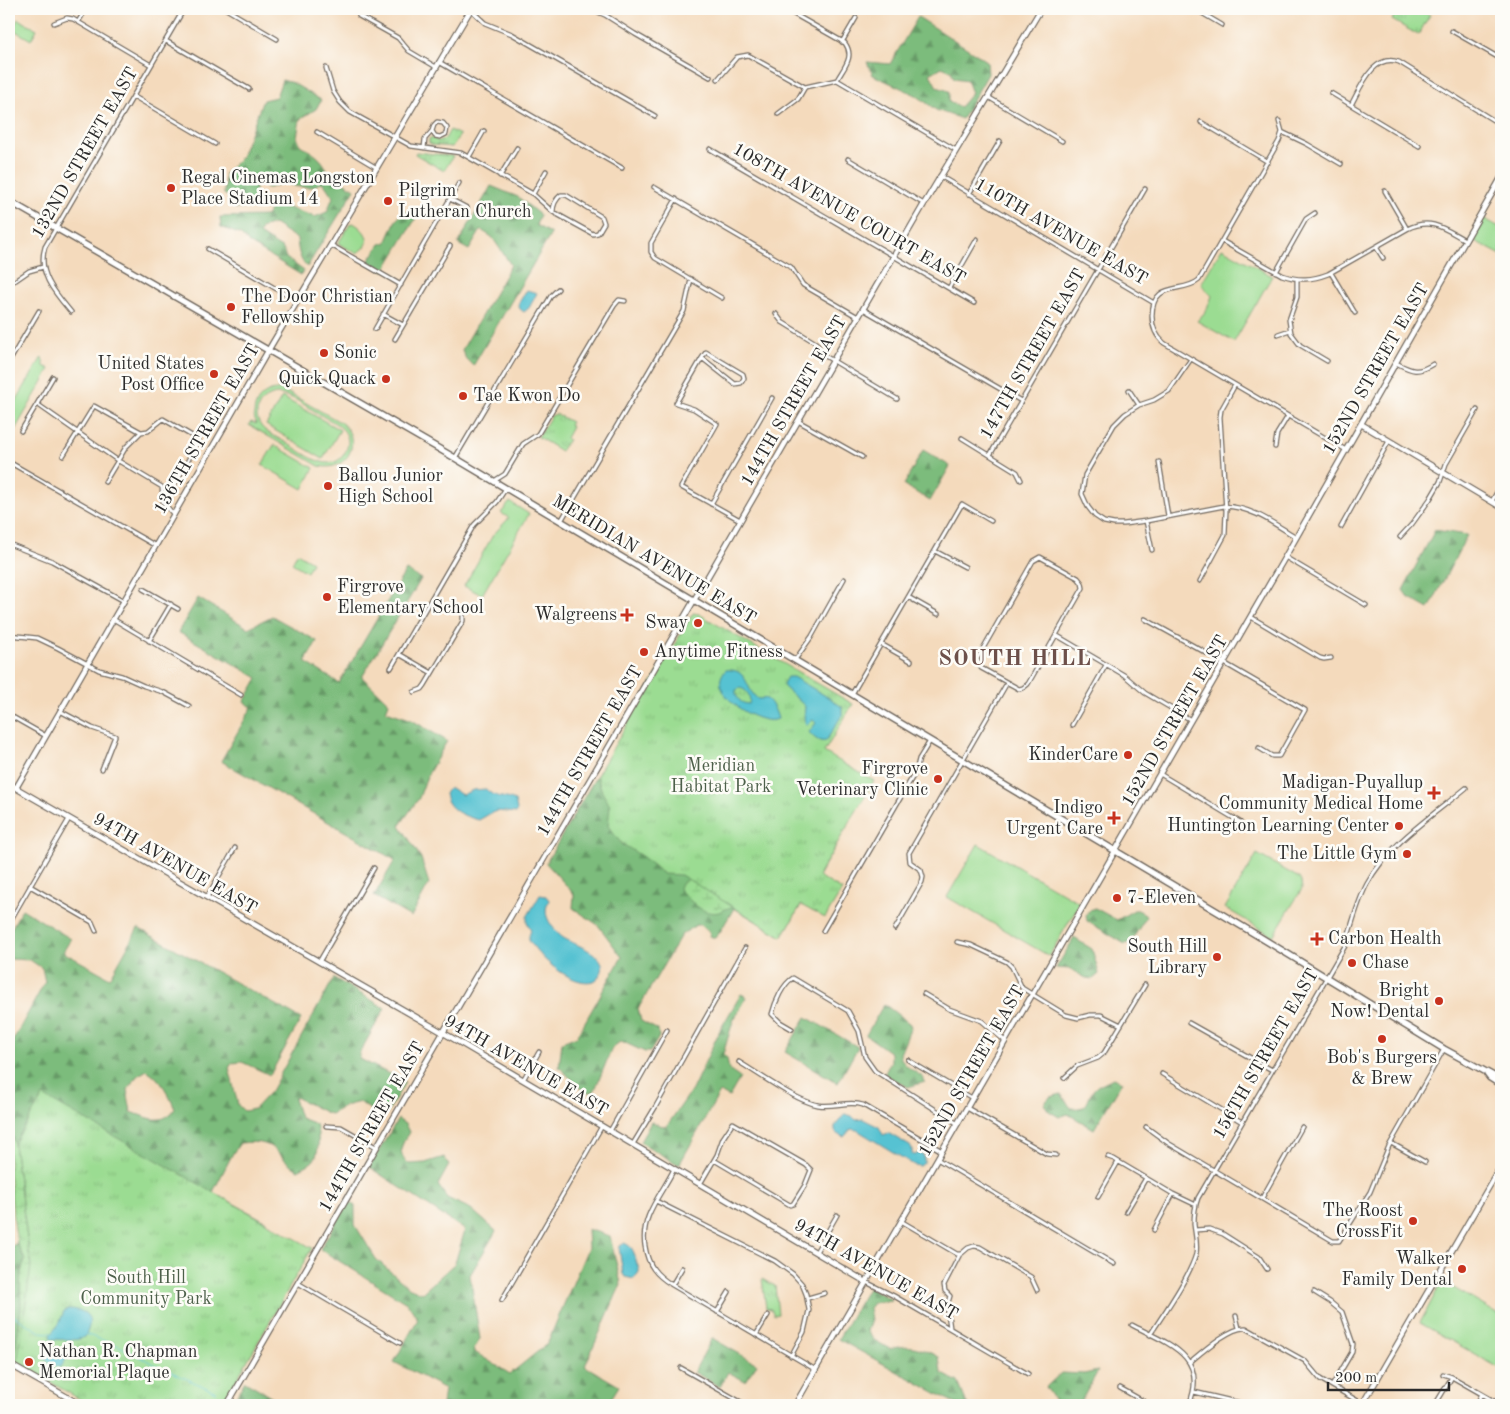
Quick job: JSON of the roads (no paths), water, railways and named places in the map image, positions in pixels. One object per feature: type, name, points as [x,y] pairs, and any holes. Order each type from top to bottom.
[{"type":"main road","name":"MERIDIAN AVENUE EAST","points":[[9,201],[494,481],[504,484],[561,522],[1116,851],[1444,1049],[1501,1080]]},
{"type":"main road","name":"MERIDIAN AVENUE EAST","points":[[1486,1073],[1501,1085]]},
{"type":"street","points":[[78,22],[86,9]]},
{"type":"street","name":"132ND STREET EAST","points":[[71,312],[51,287],[43,267],[45,247],[184,9]]},
{"type":"street","points":[[226,9],[277,39]]},
{"type":"street","points":[[471,9],[485,23],[512,34],[655,116]]},
{"type":"street","name":"136TH STREET EAST","points":[[16,788],[297,301],[471,9]]},
{"type":"street","points":[[591,9],[605,15],[710,77]]},
{"type":"street","points":[[787,9],[849,48],[850,55],[837,80]]},
{"type":"street","name":"144TH STREET EAST","points":[[227,1405],[940,176],[1040,9]]},
{"type":"street","points":[[1196,9],[1222,24]]},
{"type":"street","points":[[360,16],[398,38],[409,51],[436,67]]},
{"type":"street","points":[[54,23],[71,18],[151,65]]},
{"type":"street","points":[[842,42],[856,18]]},
{"type":"street","points":[[1452,31],[1501,59]]},
{"type":"street","points":[[166,41],[249,89]]},
{"type":"street","points":[[718,79],[737,57],[751,55],[805,87],[837,80],[956,150]]},
{"type":"street","points":[[1351,105],[1372,69],[1377,64],[1386,61],[1399,62],[1501,125]]},
{"type":"street","points":[[439,62],[622,168]]},
{"type":"street","points":[[326,68],[333,91],[350,112],[411,146],[456,151],[469,157],[533,194],[553,212],[593,234],[598,233],[604,223],[602,217],[566,195],[561,195],[557,199],[553,206],[553,212]]},
{"type":"street","points":[[778,114],[798,98],[805,87]]},
{"type":"street","points":[[1330,93],[1419,146]]},
{"type":"street","points":[[133,96],[215,144]]},
{"type":"street","points":[[988,97],[1062,141]]},
{"type":"street","points":[[1154,303],[1165,291],[1190,286],[1198,282],[1280,141],[1282,132],[1279,121]]},
{"type":"street","points":[[424,148],[425,139],[437,122],[443,123],[447,128],[446,134],[440,137],[435,136],[432,131]]},
{"type":"street","points":[[1201,122],[1268,162]]},
{"type":"street","points":[[469,157],[484,131]]},
{"type":"street","points":[[317,132],[377,168]]},
{"type":"street","points":[[1282,132],[1341,164]]},
{"type":"street","points":[[969,194],[1000,141]]},
{"type":"street","points":[[500,176],[517,148]]},
{"type":"street","name":"108TH AVENUE COURT EAST","points":[[710,149],[974,303]]},
{"type":"street","points":[[848,159],[924,204]]},
{"type":"street","points":[[533,194],[546,171]]},
{"type":"street","name":"110TH AVENUE EAST","points":[[940,176],[1154,303],[1152,319],[1157,336],[1164,343],[1346,450]]},
{"type":"street","name":"152ND STREET EAST","points":[[795,1405],[1285,558],[1501,178]]},
{"type":"street","points":[[375,329],[459,183]]},
{"type":"street","points":[[654,187],[791,267],[806,286],[858,317]]},
{"type":"street","name":"147TH STREET EAST","points":[[990,455],[1145,189]]},
{"type":"street","points":[[1385,191],[1407,229]]},
{"type":"street","points":[[450,199],[467,208]]},
{"type":"street","points":[[676,199],[651,243],[651,251],[655,258],[722,298]]},
{"type":"street","points":[[1276,272],[1306,219],[1315,213]]},
{"type":"street","points":[[1222,241],[1276,272],[1297,279],[1316,278],[1331,273],[1418,224],[1430,223],[1440,226],[1466,241]]},
{"type":"street","points":[[949,288],[977,239]]},
{"type":"street","points":[[330,245],[401,285]]},
{"type":"street","points":[[395,339],[450,246]]},
{"type":"street","points":[[1376,247],[1384,258]]},
{"type":"street","points":[[208,249],[297,301]]},
{"type":"street","points":[[9,283],[29,271],[43,267]]},
{"type":"street","points":[[1331,273],[1355,314]]},
{"type":"street","points":[[561,522],[684,311],[691,279]]},
{"type":"street","points":[[1297,279],[1297,297],[1290,315],[1290,330],[1300,345],[1327,361]]},
{"type":"street","points":[[455,458],[551,296],[558,289]]},
{"type":"street","points":[[391,668],[474,525],[497,502],[504,484],[505,474],[521,446],[538,434],[614,306],[619,300],[624,301]]},
{"type":"street","points":[[863,309],[1021,401]]},
{"type":"street","points":[[9,362],[39,311]]},
{"type":"street","points":[[384,314],[403,325]]},
{"type":"street","points":[[776,314],[782,322],[813,341],[833,361],[897,399]]},
{"type":"street","points":[[1278,334],[1290,330]]},
{"type":"street","points":[[702,358],[735,384],[743,381],[743,374],[706,352],[702,358],[676,403],[694,409],[717,424],[681,486],[740,520]]},
{"type":"street","points":[[1191,359],[1169,391],[1154,400],[1139,405],[1125,414],[1114,425],[1085,475],[1082,490],[1091,512],[1104,522],[1124,524],[1224,506],[1248,510],[1296,537]]},
{"type":"street","points":[[1396,363],[1416,371],[1423,370],[1433,364]]},
{"type":"street","points":[[22,431],[53,377]]},
{"type":"street","points":[[1200,581],[1225,535],[1226,511],[1224,506],[1220,417],[1221,410],[1235,385]]},
{"type":"street","points":[[1129,390],[1139,405]]},
{"type":"street","points":[[711,504],[772,398]]},
{"type":"street","points":[[37,404],[117,460],[162,487],[165,506],[174,514]]},
{"type":"street","points":[[63,456],[94,406],[142,432]]},
{"type":"street","points":[[1400,537],[1421,513],[1440,482],[1446,464],[1477,410]]},
{"type":"street","points":[[1275,447],[1277,434],[1288,416]]},
{"type":"street","points":[[105,482],[126,447],[142,432],[148,431],[163,419],[199,440],[173,488],[163,493]]},
{"type":"street","points":[[798,421],[862,458]]},
{"type":"street","points":[[1361,424],[1501,506]]},
{"type":"street","points":[[962,438],[1018,472],[1021,480]]},
{"type":"street","points":[[1341,527],[1389,441]]},
{"type":"street","points":[[9,462],[156,546]]},
{"type":"street","points":[[1159,462],[1168,516]]},
{"type":"street","points":[[494,481],[505,474]]},
{"type":"street","points":[[1492,501],[1501,485]]},
{"type":"street","points":[[852,694],[962,504],[991,521]]},
{"type":"street","points":[[1146,521],[1152,550]]},
{"type":"street","points":[[9,544],[48,559],[124,602]]},
{"type":"street","points":[[935,551],[965,568]]},
{"type":"street","points":[[1037,558],[1043,558],[1078,578],[1082,584],[1082,592],[1056,635],[1024,688],[1016,689],[980,668],[977,662],[977,657],[1032,561],[1037,558]]},
{"type":"street","points":[[1285,558],[1366,605]]},
{"type":"street","points":[[795,660],[812,636],[844,579]]},
{"type":"street","points":[[142,588],[178,609]]},
{"type":"street","points":[[908,597],[938,614]]},
{"type":"street","points":[[149,641],[171,604]]},
{"type":"street","points":[[414,692],[422,689],[432,673],[462,621],[462,611]]},
{"type":"street","points":[[1250,617],[1320,658],[1331,658]]},
{"type":"street","points":[[113,619],[241,695]]},
{"type":"street","points":[[1145,619],[1224,662],[1305,711],[1279,756],[1272,756],[1260,748]]},
{"type":"street","points":[[9,635],[37,638],[99,670],[122,676],[163,692],[189,706]]},
{"type":"street","points":[[1056,635],[1106,664],[1145,693],[1191,720]]},
{"type":"street","points":[[881,644],[911,661]]},
{"type":"street","points":[[399,654],[432,673]]},
{"type":"street","points":[[1072,725],[1106,664]]},
{"type":"street","points":[[895,929],[922,880],[921,870],[910,862],[909,852],[1006,683]]},
{"type":"street","points":[[60,711],[92,728],[115,736],[102,769]]},
{"type":"street","points":[[9,715],[46,736]]},
{"type":"street","points":[[823,931],[916,771],[919,759],[930,740]]},
{"type":"street","points":[[1160,774],[1240,822]]},
{"type":"street","name":"94TH AVENUE EAST","points":[[9,784],[442,1032],[866,1282],[1028,1374]]},
{"type":"street","name":"156TH STREET EAST","points":[[1150,1335],[1191,1267],[1197,1246],[1194,1222],[1196,1205],[1214,1170],[1345,946],[1365,890],[1380,864],[1393,849],[1466,788]]},
{"type":"street","points":[[9,923],[69,819]]},
{"type":"street","points":[[207,898],[235,848]]},
{"type":"street","points":[[319,962],[374,868]]},
{"type":"street","points":[[30,886],[92,922],[96,931]]},
{"type":"street","points":[[957,942],[970,945],[1010,964],[1022,988],[1070,1017],[1078,1018],[1101,1015],[1121,1025]]},
{"type":"street","points":[[633,1145],[745,948]]},
{"type":"street","points":[[792,1029],[780,1022],[772,1014],[774,1005],[788,981],[793,978],[848,1011],[860,1031],[865,1057],[875,1071],[958,1124]]},
{"type":"street","points":[[1064,1078],[1077,1066],[1102,1055],[1144,985]]},
{"type":"street","points":[[924,994],[949,1009],[982,1020],[1006,1041]]},
{"type":"street","points":[[1189,1023],[1272,1070]]},
{"type":"street","points":[[610,1131],[667,1030]]},
{"type":"street","points":[[1146,1127],[1154,1135],[1333,1241],[1339,1241],[1370,1192],[1391,1143],[1444,1049]]},
{"type":"street","points":[[523,1080],[539,1052]]},
{"type":"street","points":[[908,1060],[973,1098]]},
{"type":"street","points":[[740,1062],[807,1102],[822,1106],[849,1103],[863,1106],[942,1151]]},
{"type":"street","points":[[1162,1074],[1242,1122]]},
{"type":"street","points":[[967,1108],[1046,1154],[1056,1155]]},
{"type":"street","points":[[700,1184],[714,1160],[723,1138],[733,1123],[812,1170],[805,1185],[793,1204],[790,1205],[714,1160]]},
{"type":"street","points":[[326,1126],[341,1127],[376,1147]]},
{"type":"street","points":[[502,1300],[602,1126]]},
{"type":"street","points":[[1262,1198],[1302,1127]]},
{"type":"street","points":[[1391,1143],[1425,1162]]},
{"type":"street","points":[[1108,1157],[1196,1205]]},
{"type":"street","points":[[937,1159],[1114,1264]]},
{"type":"street","points":[[1098,1197],[1118,1162]]},
{"type":"street","points":[[1190,1362],[1231,1332],[1239,1328],[1251,1330],[1302,1358],[1320,1378],[1363,1405],[1501,1166]]},
{"type":"street","points":[[674,1169],[656,1200],[642,1233],[646,1258],[660,1277],[672,1285],[816,1370]]},
{"type":"street","points":[[1126,1212],[1146,1178]]},
{"type":"street","points":[[1154,1230],[1173,1194]]},
{"type":"street","points":[[656,1200],[775,1261],[793,1274],[802,1284],[808,1298],[809,1310],[806,1327],[791,1356]]},
{"type":"street","points":[[816,1252],[837,1215]]},
{"type":"street","points":[[901,1221],[956,1254],[960,1254]]},
{"type":"street","points":[[1195,1230],[1209,1229],[1223,1234],[1259,1256],[1267,1269]]},
{"type":"street","points":[[950,1328],[947,1306],[950,1296],[944,1291],[944,1285],[960,1254],[968,1248],[980,1247],[1028,1274],[1037,1290]]},
{"type":"street","points":[[672,1285],[682,1268]]},
{"type":"street","points":[[298,1283],[400,1343]]},
{"type":"street","points":[[717,1312],[728,1292]]},
{"type":"street","points":[[1314,1292],[1342,1312],[1353,1344],[1352,1352],[1332,1386]]},
{"type":"street","points":[[808,1298],[825,1293]]},
{"type":"street","points":[[756,1335],[768,1315]]},
{"type":"street","points":[[1236,1316],[1239,1328]]},
{"type":"street","points":[[1132,1326],[1175,1349],[1190,1362],[1195,1379],[1194,1392],[1189,1405]]},
{"type":"street","points":[[9,1364],[81,1405]]},
{"type":"street","points":[[681,1368],[746,1405]]},
{"type":"street","points":[[1443,1374],[1452,1377],[1501,1405]]},
{"type":"street","points":[[1435,1405],[1452,1377]]},
{"type":"street","points":[[1120,1388],[1150,1405]]},
{"type":"street","points":[[1194,1392],[1249,1405]]},
{"type":"street","points":[[1476,1405],[1482,1394]]},
{"type":"water","points":[[527,290],[537,293],[529,308],[524,312],[518,304]]},
{"type":"water","points":[[726,670],[739,672],[758,699],[769,701],[778,719],[759,718],[736,706],[727,697],[722,688],[721,679]],"holes":[[[740,688],[748,694],[749,704],[741,702],[736,696],[736,690]]]},
{"type":"water","points":[[787,677],[793,677],[842,707],[842,715],[826,741],[814,738],[809,732],[816,723],[813,720],[806,725],[804,718],[805,706],[784,687],[783,684]]},
{"type":"water","points":[[451,788],[462,795],[473,790],[486,789],[496,795],[515,801],[516,813],[497,811],[479,820],[467,816],[449,804],[445,794]]},
{"type":"water","points":[[540,895],[546,896],[549,900],[546,914],[549,922],[557,932],[562,937],[585,948],[599,958],[602,964],[602,972],[596,980],[580,981],[562,973],[553,967],[530,943],[529,935],[531,930],[527,917]]},
{"type":"water","points":[[845,1114],[852,1116],[856,1120],[863,1119],[879,1127],[883,1135],[888,1133],[910,1146],[912,1154],[919,1153],[924,1156],[924,1163],[920,1166],[914,1165],[857,1130],[851,1129],[844,1137],[837,1134],[835,1126]]},
{"type":"water","points":[[624,1243],[633,1250],[639,1268],[639,1272],[634,1279],[625,1277],[623,1274],[619,1248]]},
{"type":"water","points":[[68,1309],[81,1311],[87,1315],[89,1322],[86,1335],[81,1339],[51,1339],[50,1335],[59,1324],[64,1311]]},
{"type":"water","points":[[70,1346],[72,1350],[61,1367],[43,1358],[44,1352],[48,1348],[58,1349]]},
{"type":"waterway","points":[[9,1313],[40,1332],[51,1333]]},
{"type":"waterway","points":[[85,1334],[119,1346],[216,1392]]},
{"type":"place","name":"Regal Cinemas Longston Place Stadium 14","points":[[171,188]]},
{"type":"place","name":"Pilgrim Lutheran Church","points":[[388,201]]},
{"type":"place","name":"The Door Christian Fellowship","points":[[231,307]]},
{"type":"place","name":"Sonic","points":[[324,353]]},
{"type":"place","name":"United States Post Office","points":[[214,374]]},
{"type":"place","name":"Quick Quack","points":[[386,379]]},
{"type":"place","name":"Tae Kwon Do","points":[[463,396]]},
{"type":"place","name":"Ballou Junior High School","points":[[328,486]]},
{"type":"place","name":"Firgrove Elementary School","points":[[327,597]]},
{"type":"place","name":"Walgreens","points":[[627,615]]},
{"type":"place","name":"Sway","points":[[698,623]]},
{"type":"place","name":"Anytime Fitness","points":[[644,652]]},
{"type":"place","name":"KinderCare","points":[[1128,755]]},
{"type":"place","name":"Firgrove Veterinary Clinic","points":[[938,779]]},
{"type":"place","name":"Madigan-Puyallup Community Medical Home","points":[[1434,793]]},
{"type":"place","name":"Indigo Urgent Care","points":[[1114,818]]},
{"type":"place","name":"Huntington Learning Center","points":[[1399,826]]},
{"type":"place","name":"The Little Gym","points":[[1407,854]]},
{"type":"place","name":"7-Eleven","points":[[1117,898]]},
{"type":"place","name":"Carbon Health","points":[[1317,939]]},
{"type":"place","name":"South Hill Library","points":[[1217,957]]},
{"type":"place","name":"Chase","points":[[1352,963]]},
{"type":"place","name":"Bright Now! Dental","points":[[1439,1001]]},
{"type":"place","name":"Bob's Burgers & Brew","points":[[1382,1039]]},
{"type":"place","name":"The Roost CrossFit","points":[[1413,1221]]},
{"type":"place","name":"Walker Family Dental","points":[[1462,1269]]},
{"type":"place","name":"Nathan R. Chapman Memorial Plaque","points":[[29,1362]]},
{"type":"district","name":"SOUTH HILL","points":[[1015,659]]},
{"type":"park label","name":"Meridian Habitat Park","points":[[721,776]]},
{"type":"park label","name":"South Hill Community Park","points":[[146,1288]]}]
